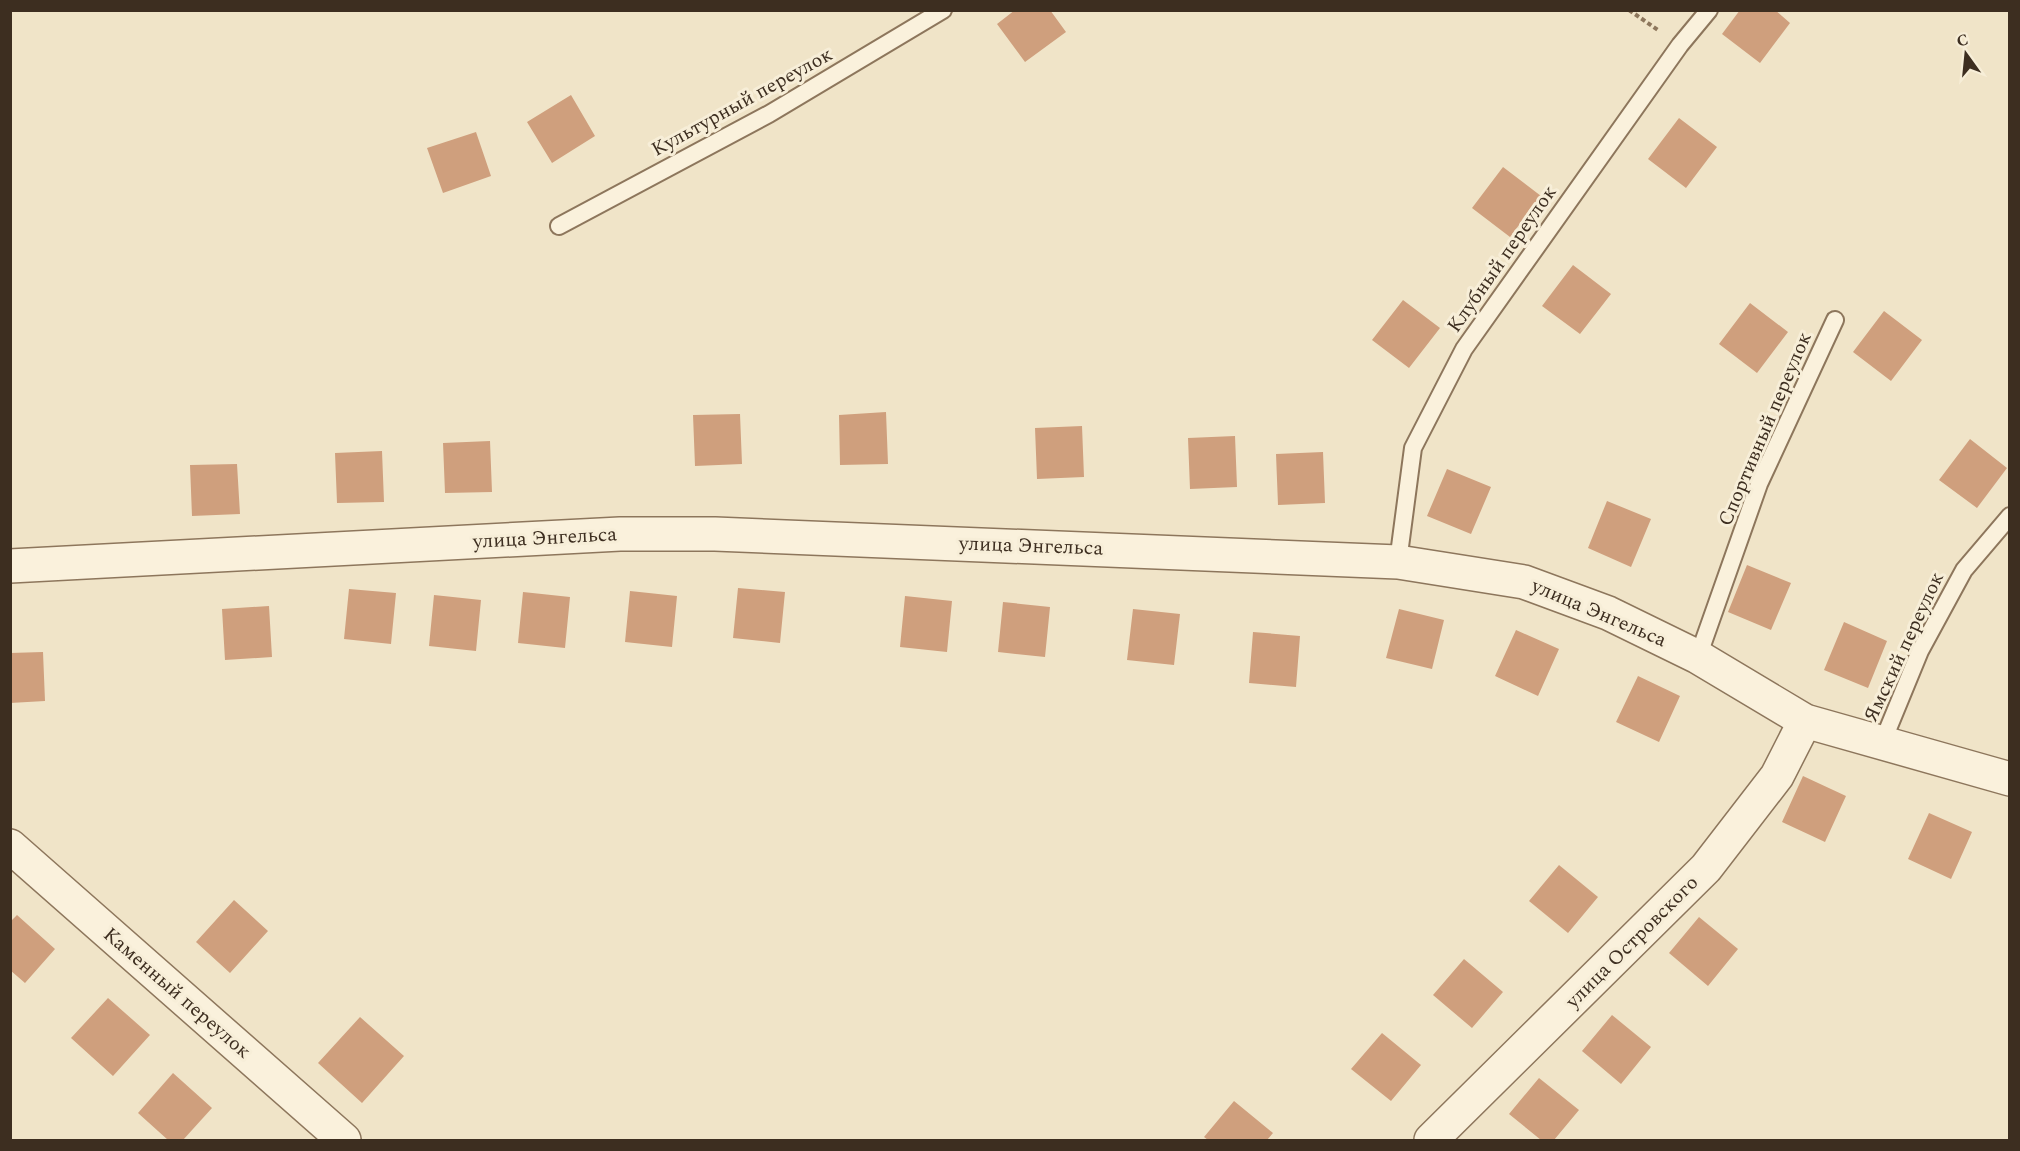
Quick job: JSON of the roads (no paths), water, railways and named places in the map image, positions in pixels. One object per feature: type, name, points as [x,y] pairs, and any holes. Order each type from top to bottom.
[{"type":"street","name":"улица Энгельса","points":[[10,566],[620,534],[703,534],[1398,562],[1524,582],[1608,613],[1698,657],[1805,721],[1883,741],[2010,779]]},
{"type":"street","name":"улица Островского","points":[[1431,1140],[1706,868],[1777,776],[1805,721]]},
{"type":"street","name":"Каменный переулок","points":[[10,846],[344,1140]]},
{"type":"lane","name":"Культурный переулок","points":[[559,226],[769,114],[943,10]]},
{"type":"lane","name":"Клубный переулок","points":[[1398,562],[1413,448],[1464,349],[1680,45],[1709,10]]},
{"type":"lane","name":"Спортивный переулок","points":[[1698,657],[1759,484],[1835,320]]},
{"type":"lane","name":"Ямский переулок","points":[[1883,741],[1920,651],[1964,570],[2010,516]]}]
